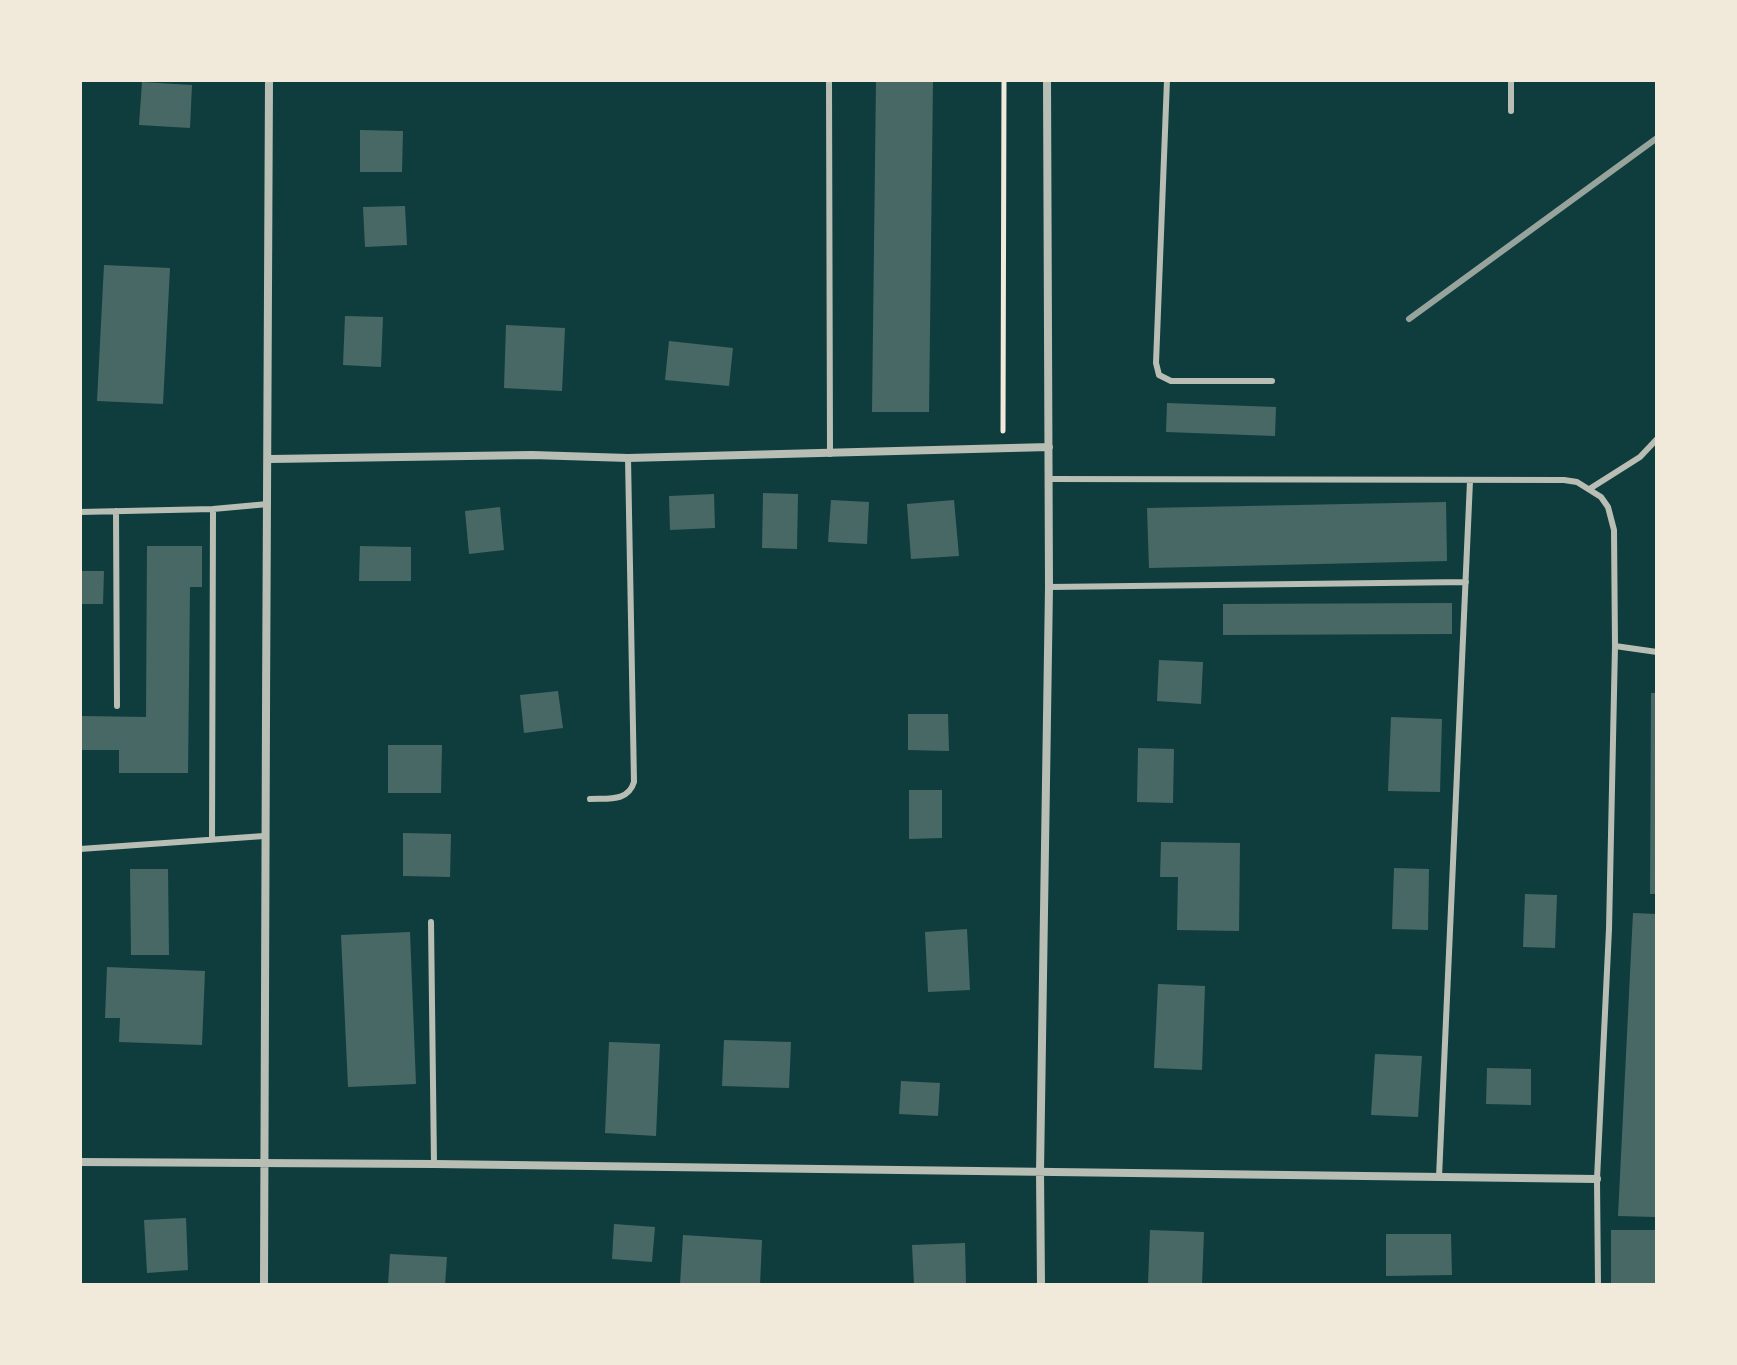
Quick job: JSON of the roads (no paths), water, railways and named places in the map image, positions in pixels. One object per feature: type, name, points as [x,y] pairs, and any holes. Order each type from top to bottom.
[{"type":"street","points":[[264,1285],[264,836],[270,459],[269,80]]},
{"type":"street","points":[[1041,1285],[1049,587],[1047,80]]},
{"type":"street","points":[[270,459],[532,455],[628,458],[1049,447]]},
{"type":"street","points":[[80,1162],[1597,1179]]},
{"type":"lane","points":[[829,80],[830,454]]},
{"type":"lane","points":[[1167,80],[1156,363],[1159,375],[1171,381],[1272,381]]},
{"type":"lane","points":[[1511,80],[1511,111]]},
{"type":"lane","points":[[1591,488],[1640,457],[1657,439]]},
{"type":"lane","points":[[590,799],[624,797],[631,791],[634,782],[628,458]]},
{"type":"lane","points":[[1049,479],[1564,480],[1591,488],[1608,507],[1614,530],[1615,646],[1609,929],[1597,1179],[1598,1285]]},
{"type":"lane","points":[[1439,1177],[1470,481]]},
{"type":"lane","points":[[80,512],[213,509],[268,504]]},
{"type":"lane","points":[[212,839],[213,509]]},
{"type":"lane","points":[[116,511],[117,706]]},
{"type":"lane","points":[[1049,587],[1466,582]]},
{"type":"lane","points":[[1615,646],[1657,652]]},
{"type":"lane","points":[[80,849],[264,836]]},
{"type":"lane","points":[[431,922],[434,1164]]},
{"type":"railway","points":[[1409,319],[1657,138]]}]
